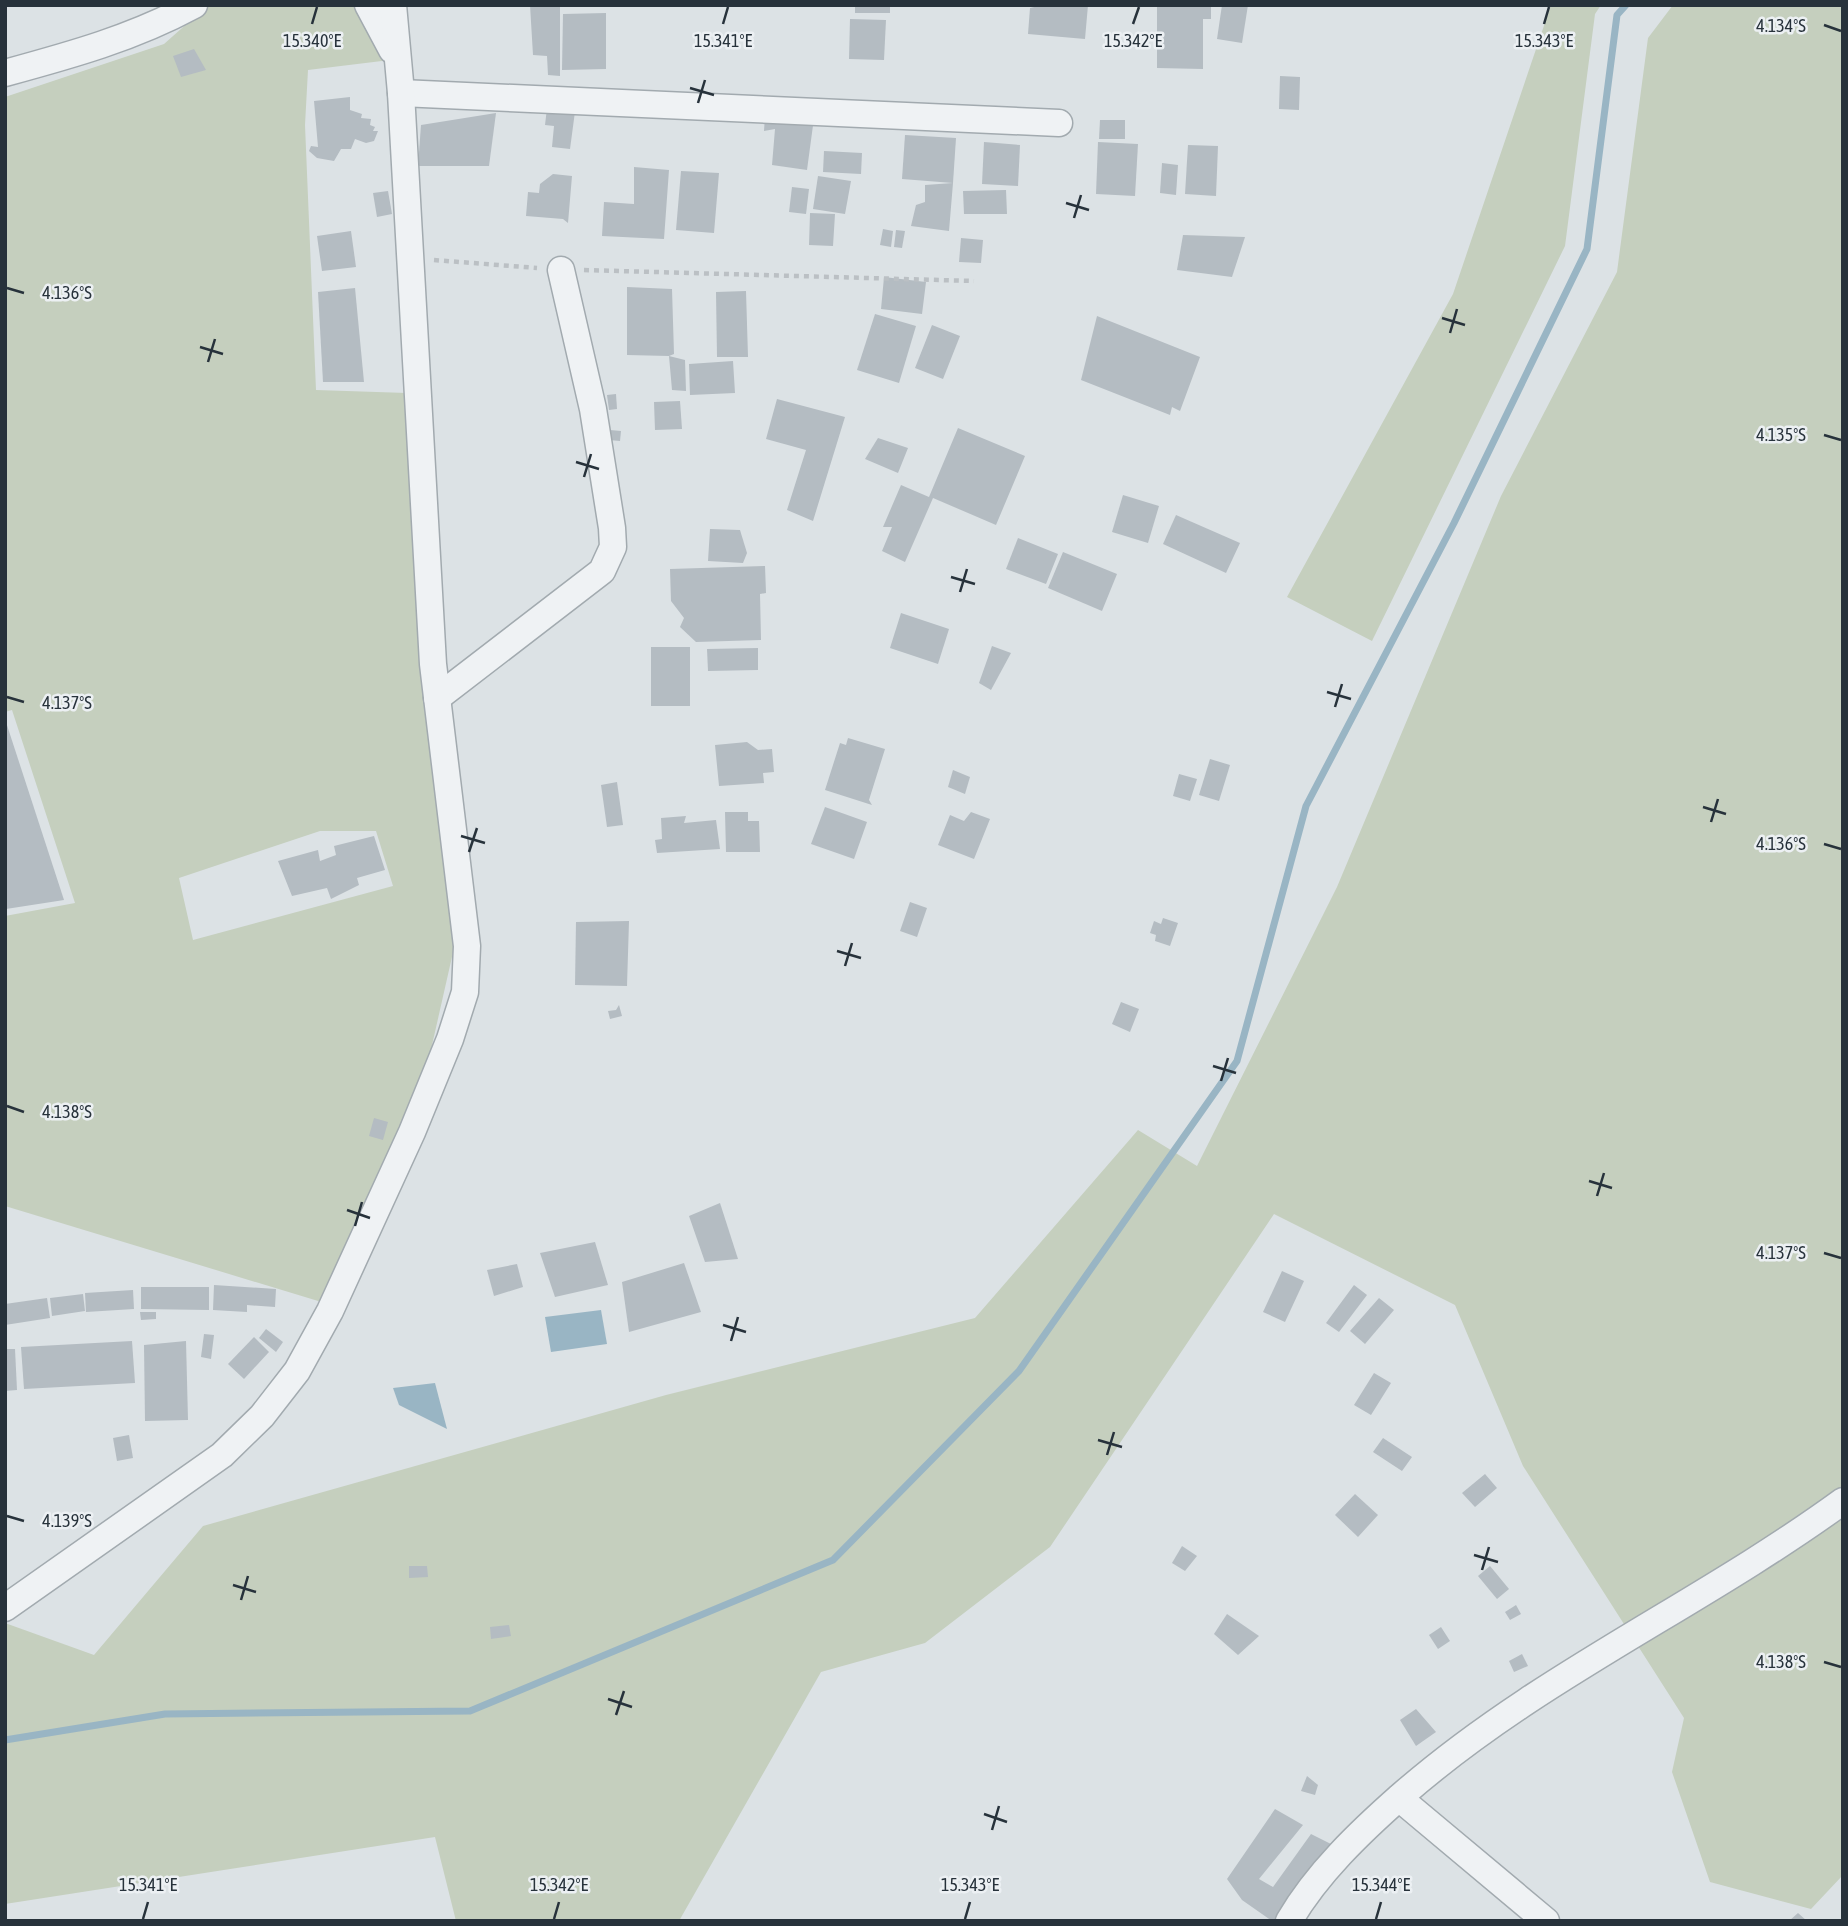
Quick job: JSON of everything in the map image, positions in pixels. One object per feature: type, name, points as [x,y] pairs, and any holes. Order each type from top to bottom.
[{"type":"street","points":[[5,73],[138,33],[194,5]]},
{"type":"street","points":[[368,5],[396,57]]},
{"type":"street","points":[[5,1608],[222,1455],[262,1416],[290,1380],[330,1311],[412,1132],[450,1039],[465,992],[467,946],[437,698],[401,93],[393,5]]},
{"type":"street","points":[[401,93],[1059,122]]},
{"type":"street","points":[[437,698],[602,571],[613,547],[593,409],[561,270]]},
{"type":"street","points":[[1289,1921],[1304,1896],[1371,1821],[1514,1707],[1790,1540],[1843,1501]]},
{"type":"street","points":[[1399,1798],[1546,1921]]},
{"type":"path","points":[[409,258],[561,270],[974,281]]},
{"type":"green space","points":[[208,5],[361,5],[390,60],[308,70],[305,125],[316,390],[407,393],[454,948],[430,1054],[328,1304],[5,1206],[5,916],[75,903],[12,710],[5,712],[5,97],[164,44]],"holes":[[[320,831],[376,831],[393,886],[193,940],[179,878]]]},
{"type":"green space","points":[[1551,5],[1601,5],[1595,14],[1565,246],[1372,641],[1287,597],[1453,294]]},
{"type":"green space","points":[[1673,5],[1843,5],[1843,1875],[1811,1909],[1710,1882],[1672,1772],[1684,1718],[1523,1466],[1455,1305],[1274,1214],[1050,1547],[925,1643],[821,1672],[679,1921],[456,1921],[435,1837],[5,1904],[5,1623],[94,1655],[203,1526],[666,1395],[975,1318],[1138,1130],[1197,1166],[1337,887],[1501,496],[1617,272],[1648,38]]},
{"type":"water","points":[[601,1310],[607,1344],[551,1352],[545,1317]]},
{"type":"water","points":[[435,1383],[447,1429],[399,1405],[393,1388]]},
{"type":"building","points":[[530,5],[560,7],[560,76],[548,75],[547,56],[533,55]]},
{"type":"building","points":[[855,5],[890,5],[890,13],[855,13]]},
{"type":"building","points":[[1043,5],[1088,5],[1085,39],[1028,34],[1030,8]]},
{"type":"building","points":[[1157,5],[1211,5],[1211,19],[1203,19],[1203,69],[1157,68]]},
{"type":"building","points":[[1222,5],[1248,5],[1242,43],[1217,39]]},
{"type":"building","points":[[606,13],[606,69],[562,70],[563,14]]},
{"type":"building","points":[[850,19],[886,20],[884,60],[849,59]]},
{"type":"building","points":[[194,49],[206,70],[181,77],[173,56]]},
{"type":"building","points":[[1280,76],[1300,77],[1299,110],[1279,109]]},
{"type":"building","points":[[350,97],[350,110],[362,114],[361,118],[371,119],[370,125],[375,127],[373,131],[378,131],[374,141],[366,143],[355,139],[351,149],[341,149],[334,161],[317,158],[309,151],[311,146],[318,147],[314,101]]},
{"type":"building","points":[[548,100],[576,104],[570,149],[552,147],[554,126],[545,125]]},
{"type":"building","points":[[496,113],[489,166],[418,166],[421,125]]},
{"type":"building","points":[[765,116],[814,118],[807,170],[772,165],[775,129],[764,131]]},
{"type":"building","points":[[1100,120],[1125,120],[1125,139],[1099,139]]},
{"type":"building","points":[[905,135],[956,138],[953,183],[902,179]]},
{"type":"building","points":[[984,142],[1020,145],[1018,186],[982,184]]},
{"type":"building","points":[[1098,142],[1138,144],[1135,196],[1096,194]]},
{"type":"building","points":[[1188,145],[1218,146],[1216,196],[1185,194]]},
{"type":"building","points":[[824,151],[862,153],[861,174],[823,172]]},
{"type":"building","points":[[1162,163],[1178,165],[1176,195],[1160,193]]},
{"type":"building","points":[[634,167],[669,170],[664,239],[602,236],[604,202],[634,204]]},
{"type":"building","points":[[681,171],[719,173],[714,233],[676,230]]},
{"type":"building","points":[[553,174],[572,176],[568,223],[563,219],[526,216],[528,192],[539,193],[540,184]]},
{"type":"building","points":[[818,176],[851,181],[845,214],[813,209]]},
{"type":"building","points":[[953,183],[949,231],[911,226],[916,205],[925,202],[925,185]]},
{"type":"building","points":[[792,187],[809,189],[806,214],[789,212]]},
{"type":"building","points":[[1006,190],[1007,214],[964,214],[963,191]]},
{"type":"building","points":[[388,191],[392,214],[377,217],[373,193]]},
{"type":"building","points":[[810,213],[835,214],[833,246],[809,245]]},
{"type":"building","points":[[883,229],[893,231],[891,247],[880,245]]},
{"type":"building","points":[[896,230],[905,231],[902,248],[894,247]]},
{"type":"building","points":[[351,231],[356,267],[322,271],[317,236]]},
{"type":"building","points":[[1183,235],[1245,237],[1232,277],[1177,270]]},
{"type":"building","points":[[961,238],[983,240],[981,263],[959,262]]},
{"type":"building","points":[[884,277],[926,282],[922,314],[881,309]]},
{"type":"building","points":[[627,287],[672,289],[674,354],[627,355]]},
{"type":"building","points":[[355,288],[364,382],[323,382],[318,292]]},
{"type":"building","points":[[746,291],[748,357],[717,357],[716,292]]},
{"type":"building","points":[[875,314],[916,326],[899,383],[857,370]]},
{"type":"building","points":[[1097,316],[1200,357],[1180,411],[1172,407],[1170,415],[1081,380]]},
{"type":"building","points":[[932,325],[960,336],[943,379],[915,368]]},
{"type":"building","points":[[669,356],[685,360],[686,391],[672,390]]},
{"type":"building","points":[[733,361],[735,393],[690,395],[689,364]]},
{"type":"building","points":[[616,394],[617,409],[609,410],[607,395]]},
{"type":"building","points":[[777,399],[845,417],[813,521],[787,510],[806,450],[766,439]]},
{"type":"building","points":[[680,401],[682,429],[655,430],[654,402]]},
{"type":"building","points":[[958,428],[1025,456],[996,525],[933,498],[905,562],[882,551],[892,527],[883,527],[901,485],[929,497]]},
{"type":"building","points":[[610,430],[621,431],[620,441],[609,440]]},
{"type":"building","points":[[878,438],[908,448],[898,473],[865,459]]},
{"type":"building","points":[[1123,495],[1159,506],[1148,543],[1112,532]]},
{"type":"building","points":[[1176,515],[1240,543],[1226,573],[1163,544]]},
{"type":"building","points":[[710,529],[740,530],[747,553],[743,563],[708,561]]},
{"type":"building","points":[[1018,538],[1058,554],[1046,584],[1006,569]]},
{"type":"building","points":[[1063,552],[1117,574],[1102,611],[1048,588]]},
{"type":"building","points":[[765,566],[766,593],[760,594],[761,640],[696,642],[680,627],[684,618],[671,601],[670,569]]},
{"type":"building","points":[[901,613],[949,629],[938,664],[890,648]]},
{"type":"building","points":[[992,646],[1011,653],[991,690],[979,683]]},
{"type":"building","points":[[651,647],[690,647],[690,706],[651,706]]},
{"type":"building","points":[[758,648],[758,670],[708,671],[707,649]]},
{"type":"building","points":[[5,719],[64,900],[5,908]]},
{"type":"building","points":[[848,738],[885,749],[869,800],[872,805],[825,790],[840,743],[846,745]]},
{"type":"building","points":[[747,742],[758,750],[772,749],[774,772],[763,773],[764,783],[719,786],[715,745]]},
{"type":"building","points":[[1210,759],[1230,765],[1219,801],[1199,795]]},
{"type":"building","points":[[953,770],[970,777],[965,794],[948,787]]},
{"type":"building","points":[[1179,774],[1197,779],[1190,801],[1173,796]]},
{"type":"building","points":[[617,782],[623,825],[607,827],[601,785]]},
{"type":"building","points":[[825,807],[867,822],[854,859],[811,844]]},
{"type":"building","points":[[725,812],[748,812],[748,821],[759,821],[760,852],[726,852]]},
{"type":"building","points":[[971,812],[990,819],[974,859],[938,845],[950,815],[964,821]]},
{"type":"building","points":[[686,816],[684,823],[716,820],[720,849],[657,853],[655,840],[662,839],[661,818]]},
{"type":"building","points":[[374,836],[385,870],[357,878],[359,885],[331,899],[327,888],[292,896],[278,861],[318,850],[320,861],[336,855],[334,846]]},
{"type":"building","points":[[910,902],[927,908],[917,937],[900,931]]},
{"type":"building","points":[[1163,918],[1178,923],[1170,946],[1155,941],[1156,935],[1150,933],[1154,921],[1161,924]]},
{"type":"building","points":[[629,921],[627,986],[575,985],[576,922]]},
{"type":"building","points":[[1121,1002],[1139,1009],[1130,1032],[1112,1024]]},
{"type":"building","points":[[619,1005],[622,1016],[610,1019],[608,1011],[616,1010]]},
{"type":"building","points":[[374,1118],[388,1122],[383,1140],[369,1136]]},
{"type":"building","points":[[720,1203],[738,1259],[705,1262],[689,1216]]},
{"type":"building","points":[[595,1242],[608,1285],[555,1297],[540,1253]]},
{"type":"building","points":[[684,1263],[701,1312],[629,1332],[622,1282]]},
{"type":"building","points":[[517,1264],[523,1287],[494,1296],[487,1270]]},
{"type":"building","points":[[1282,1271],[1304,1281],[1285,1322],[1263,1312]]},
{"type":"building","points":[[214,1285],[276,1289],[275,1307],[247,1305],[247,1312],[213,1310]]},
{"type":"building","points":[[1354,1285],[1367,1295],[1339,1332],[1326,1323]]},
{"type":"building","points":[[141,1287],[209,1287],[209,1310],[141,1309]]},
{"type":"building","points":[[133,1290],[134,1309],[86,1312],[85,1293]]},
{"type":"building","points":[[83,1294],[85,1311],[52,1316],[50,1298]]},
{"type":"building","points":[[47,1298],[50,1318],[5,1325],[5,1304]]},
{"type":"building","points":[[1379,1298],[1394,1310],[1365,1344],[1350,1331]]},
{"type":"building","points":[[140,1312],[156,1312],[156,1319],[141,1320]]},
{"type":"building","points":[[266,1329],[283,1342],[276,1352],[259,1338]]},
{"type":"building","points":[[204,1334],[214,1335],[211,1359],[201,1357]]},
{"type":"building","points":[[254,1337],[269,1352],[244,1379],[228,1364]]},
{"type":"building","points":[[132,1341],[135,1383],[24,1389],[21,1347]]},
{"type":"building","points":[[186,1341],[188,1420],[145,1421],[144,1345]]},
{"type":"building","points":[[5,1349],[15,1349],[17,1390],[5,1391]]},
{"type":"building","points":[[1374,1373],[1391,1383],[1371,1415],[1354,1405]]},
{"type":"building","points":[[129,1435],[133,1458],[117,1461],[113,1438]]},
{"type":"building","points":[[1383,1438],[1412,1457],[1402,1471],[1373,1452]]},
{"type":"building","points":[[1485,1474],[1497,1488],[1475,1507],[1462,1493]]},
{"type":"building","points":[[1355,1494],[1378,1515],[1358,1537],[1335,1515]]},
{"type":"building","points":[[1182,1546],[1197,1556],[1185,1571],[1172,1563]]},
{"type":"building","points":[[409,1566],[427,1566],[428,1577],[409,1578]]},
{"type":"building","points":[[1490,1566],[1509,1589],[1497,1599],[1478,1576]]},
{"type":"building","points":[[1516,1605],[1521,1614],[1510,1620],[1505,1612]]},
{"type":"building","points":[[1227,1614],[1259,1636],[1238,1655],[1214,1634]]},
{"type":"building","points":[[509,1625],[511,1636],[491,1639],[490,1627]]},
{"type":"building","points":[[1441,1627],[1450,1641],[1438,1649],[1429,1635]]},
{"type":"building","points":[[1522,1654],[1528,1666],[1514,1672],[1509,1661]]},
{"type":"building","points":[[1416,1709],[1436,1732],[1416,1746],[1400,1720]]},
{"type":"building","points":[[1307,1776],[1318,1785],[1315,1795],[1301,1791]]},
{"type":"building","points":[[1275,1809],[1303,1825],[1259,1879],[1273,1887],[1311,1834],[1333,1845],[1278,1921],[1272,1921],[1242,1900],[1227,1879]]},
{"type":"building","points":[[1798,1913],[1807,1921],[1789,1921]]},
{"type":"waterway","points":[[5,1740],[165,1714],[470,1711],[833,1560],[1019,1371],[1237,1061],[1306,806],[1454,523],[1587,249],[1617,15],[1626,5]]}]
